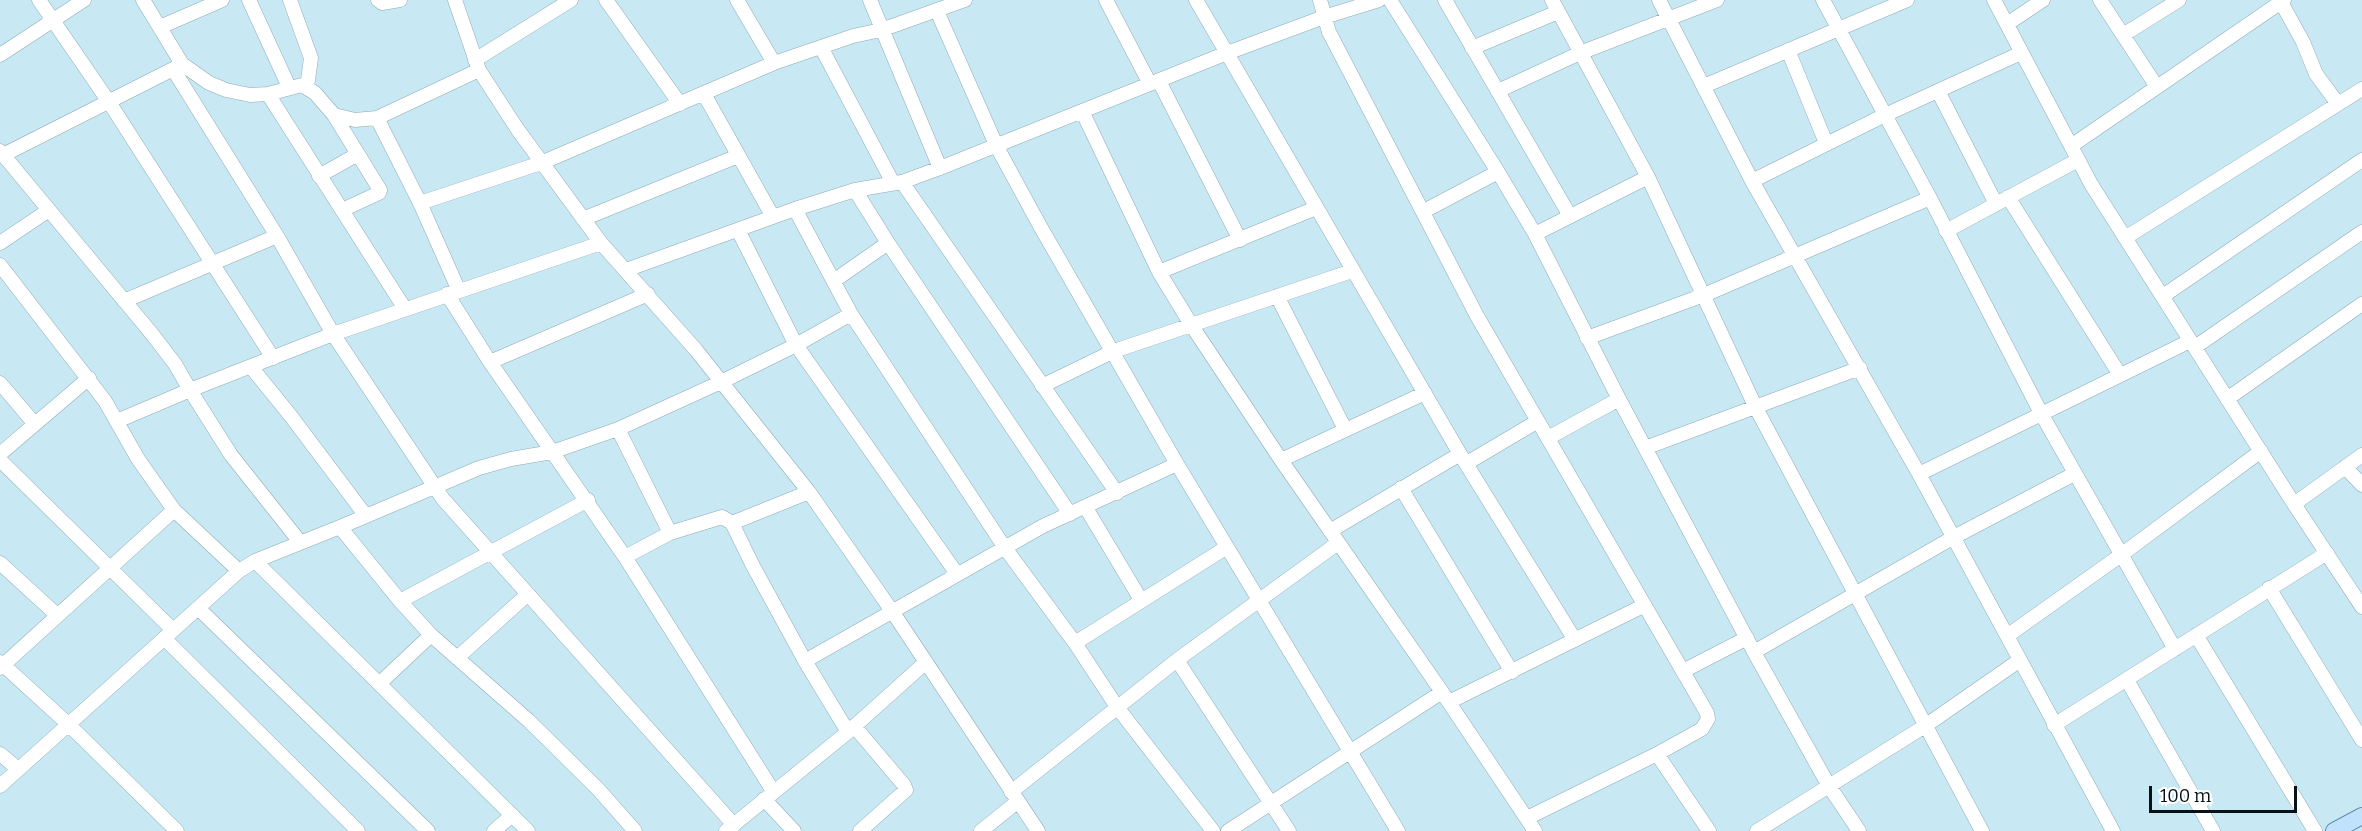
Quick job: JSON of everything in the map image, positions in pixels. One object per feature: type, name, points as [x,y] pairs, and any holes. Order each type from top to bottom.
[{"type":"main road","points":[[2334,831],[2360,821]]},
{"type":"street","points":[[39,0],[109,102],[273,358]]},
{"type":"street","points":[[0,55],[53,18],[84,0]]},
{"type":"street","points":[[143,0],[160,27],[178,67],[333,334],[434,486],[456,516],[528,594],[730,828],[851,729],[926,662]]},
{"type":"street","points":[[249,0],[289,87]]},
{"type":"street","points":[[290,0],[311,58],[308,87]]},
{"type":"street","points":[[378,0],[382,3],[389,3],[400,0]]},
{"type":"street","points":[[455,0],[477,65],[498,101],[541,163],[601,243],[648,294],[765,435],[809,492],[892,611],[1038,831]]},
{"type":"street","points":[[334,115],[355,120],[377,118],[477,65],[571,0]]},
{"type":"street","points":[[606,0],[680,104]]},
{"type":"street","points":[[737,0],[774,63]]},
{"type":"street","points":[[870,0],[940,168]]},
{"type":"street","points":[[420,203],[541,163],[774,63],[869,31],[881,30],[965,0]]},
{"type":"street","points":[[1106,0],[1155,82],[1240,240]]},
{"type":"street","points":[[1196,0],[1463,459],[1575,640]]},
{"type":"street","points":[[1320,0],[1329,32],[1472,307],[1707,713],[1708,719],[1702,729],[1657,754],[1527,818]]},
{"type":"street","points":[[626,270],[795,209],[855,190],[898,183],[940,168],[1083,113],[1227,53],[1324,16],[1379,0]]},
{"type":"street","points":[[1390,0],[1535,234],[1587,338],[1754,652],[1829,786],[1859,831]]},
{"type":"street","points":[[1445,0],[1570,216]]},
{"type":"street","points":[[1659,0],[1752,181],[1954,537],[2113,831]]},
{"type":"street","points":[[1498,91],[1580,53],[1717,0]]},
{"type":"street","points":[[1823,0],[1930,198],[2042,415],[2175,649]]},
{"type":"street","points":[[1704,86],[1907,0]]},
{"type":"street","points":[[1994,0],[2078,160],[2125,238],[2362,607]]},
{"type":"street","points":[[2007,24],[2043,0]]},
{"type":"street","points":[[2100,0],[2157,87]]},
{"type":"street","points":[[2123,35],[2179,0]]},
{"type":"street","points":[[160,27],[217,1]]},
{"type":"street","points":[[2071,146],[2274,3],[2303,42],[2316,74],[2338,104]]},
{"type":"street","points":[[1472,48],[1555,6],[1648,177],[1756,408],[1982,831]]},
{"type":"street","points":[[938,11],[998,147],[1040,226],[1177,464],[1398,831]]},
{"type":"street","points":[[821,47],[898,183],[1117,493]]},
{"type":"street","points":[[1788,50],[1826,143]]},
{"type":"street","points":[[1752,181],[1826,143],[2021,53]]},
{"type":"street","points":[[178,67],[2,153],[175,364],[231,455],[300,542]]},
{"type":"street","points":[[178,67],[217,87],[250,95],[268,94],[302,84],[308,87],[334,115],[380,192],[342,210]]},
{"type":"street","points":[[2125,238],[2362,89]]},
{"type":"street","points":[[1938,91],[2002,200],[2120,375]]},
{"type":"street","points":[[268,94],[405,309]]},
{"type":"street","points":[[704,94],[773,217]]},
{"type":"street","points":[[1083,113],[1159,272],[1192,326],[1535,831]]},
{"type":"street","points":[[377,118],[420,203],[453,292],[490,362],[588,500],[625,557],[768,795],[794,831]]},
{"type":"street","points":[[319,176],[358,154]]},
{"type":"street","points":[[583,219],[738,156]]},
{"type":"street","points":[[1946,231],[2078,160]]},
{"type":"street","points":[[2163,296],[2362,160]]},
{"type":"street","points":[[1424,211],[1498,172]]},
{"type":"street","points":[[1535,234],[1648,177]]},
{"type":"street","points":[[855,190],[888,243],[1070,514]]},
{"type":"street","points":[[1587,338],[1704,295],[1930,198]]},
{"type":"street","points":[[1159,272],[1316,208]]},
{"type":"street","points":[[795,209],[835,280],[851,314],[1005,548],[1075,643],[1117,707],[1213,831]]},
{"type":"street","points":[[0,243],[49,210]]},
{"type":"street","points":[[738,230],[796,345],[957,574]]},
{"type":"street","points":[[1919,474],[2120,375],[2192,344],[2362,232]]},
{"type":"street","points":[[124,301],[277,236]]},
{"type":"street","points":[[117,421],[333,334],[601,243]]},
{"type":"street","points":[[835,280],[888,243]]},
{"type":"street","points":[[0,265],[89,378],[138,459],[174,510],[239,571]]},
{"type":"street","points":[[1042,386],[1114,351],[1352,271]]},
{"type":"street","points":[[490,362],[648,294]]},
{"type":"street","points":[[1277,296],[1345,429]]},
{"type":"street","points":[[2227,399],[2362,304]]},
{"type":"street","points":[[0,786],[67,723],[239,571],[255,561],[497,462],[552,452],[618,429],[796,345],[851,314]]},
{"type":"street","points":[[250,367],[307,436],[366,516]]},
{"type":"street","points":[[1645,448],[1860,368]]},
{"type":"street","points":[[0,454],[89,378]]},
{"type":"street","points":[[0,383],[34,423]]},
{"type":"street","points":[[1281,460],[1425,393]]},
{"type":"street","points":[[1548,438],[1619,399]]},
{"type":"street","points":[[1330,531],[1401,488],[1538,421]]},
{"type":"street","points":[[618,429],[670,533]]},
{"type":"street","points":[[2007,636],[2261,452]]},
{"type":"street","points":[[2294,504],[2362,454]]},
{"type":"street","points":[[0,459],[109,567],[168,634],[358,831]]},
{"type":"street","points":[[805,662],[1005,548],[1070,514],[1177,464]]},
{"type":"street","points":[[2345,466],[2362,485]]},
{"type":"street","points":[[1754,652],[1954,537],[2074,474]]},
{"type":"street","points":[[1401,488],[1512,672]]},
{"type":"street","points":[[732,523],[809,492]]},
{"type":"street","points":[[400,601],[588,500]]},
{"type":"street","points":[[1086,508],[1141,600]]},
{"type":"street","points":[[174,510],[1,665],[67,723],[177,831]]},
{"type":"street","points":[[625,557],[670,533],[722,517],[732,523],[805,662],[851,729],[904,785],[906,790],[860,831]]},
{"type":"street","points":[[340,527],[431,635],[530,721],[598,789],[635,831]]},
{"type":"street","points":[[981,831],[1014,797],[1117,707],[1177,660],[1338,543]]},
{"type":"street","points":[[1075,643],[1227,547]]},
{"type":"street","points":[[2054,724],[2327,553]]},
{"type":"street","points":[[255,561],[528,831]]},
{"type":"street","points":[[0,563],[57,615]]},
{"type":"street","points":[[2269,588],[2362,740]]},
{"type":"street","points":[[457,658],[528,594]]},
{"type":"street","points":[[1228,831],[1351,753],[1446,697],[1512,672],[1643,606]]},
{"type":"street","points":[[198,608],[428,831]]},
{"type":"street","points":[[380,683],[431,635]]},
{"type":"street","points":[[2196,635],[2315,831]]},
{"type":"street","points":[[1683,671],[1747,638]]},
{"type":"street","points":[[1177,660],[1289,831]]},
{"type":"street","points":[[1757,831],[1925,726],[2020,660]]},
{"type":"street","points":[[2127,680],[2213,831]]},
{"type":"street","points":[[0,754],[18,769]]},
{"type":"street","points":[[1657,754],[1709,831]]},
{"type":"street","points":[[494,831],[512,814]]}]
